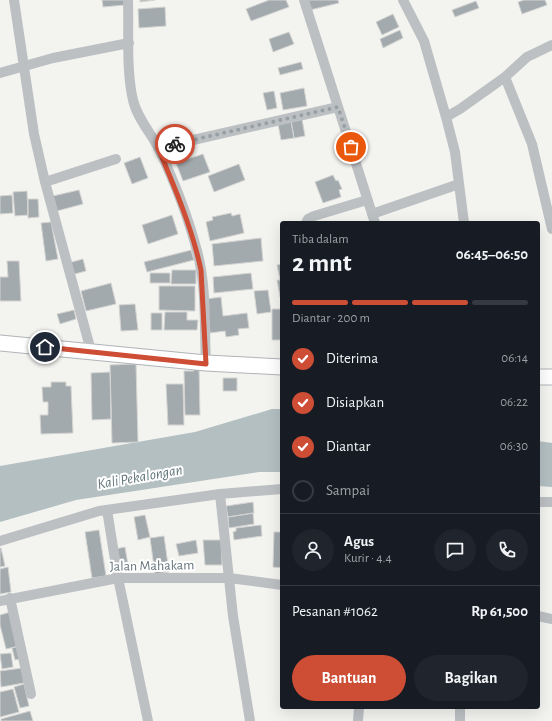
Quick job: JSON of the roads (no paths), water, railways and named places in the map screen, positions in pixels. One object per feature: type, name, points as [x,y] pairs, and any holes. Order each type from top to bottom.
[{"type":"street","points":[[14,0],[34,134],[45,182],[91,351]]},
{"type":"street","points":[[128,0],[133,100],[158,148],[182,205],[201,270],[206,364]]},
{"type":"street","points":[[304,0],[374,219],[459,184]]},
{"type":"street","points":[[403,0],[424,41],[446,117],[455,152],[464,221]]},
{"type":"street","points":[[0,73],[53,58],[129,43]]},
{"type":"street","points":[[446,117],[505,78],[527,57],[552,45]]},
{"type":"street","points":[[505,78],[532,144],[552,229]]},
{"type":"street","points":[[158,148],[338,107]]},
{"type":"street","points":[[45,182],[116,159]]},
{"type":"street","points":[[307,221],[314,216],[367,200]]},
{"type":"street","points":[[0,343],[91,351],[206,364],[280,367]]},
{"type":"street","points":[[540,377],[552,377]]},
{"type":"street","points":[[0,541],[107,510],[220,494],[280,489]]},
{"type":"street","points":[[220,494],[233,616],[250,721]]},
{"type":"street","points":[[540,502],[552,502]]},
{"type":"street","points":[[107,510],[118,578],[148,721]]},
{"type":"street","name":"Jalan Mahakam","points":[[0,601],[118,578],[229,578],[280,585]]},
{"type":"street","points":[[10,598],[31,694]]},
{"type":"street","points":[[540,616],[552,618]]},
{"type":"street","points":[[358,721],[359,709]]},
{"type":"street","points":[[460,709],[460,721]]},
{"type":"water","name":"Kali Pekalongan","points":[[272,409],[280,409],[280,472],[259,472],[76,500],[0,522],[0,466],[195,432]]},
{"type":"water","points":[[540,441],[552,443],[552,487],[540,486]]}]
